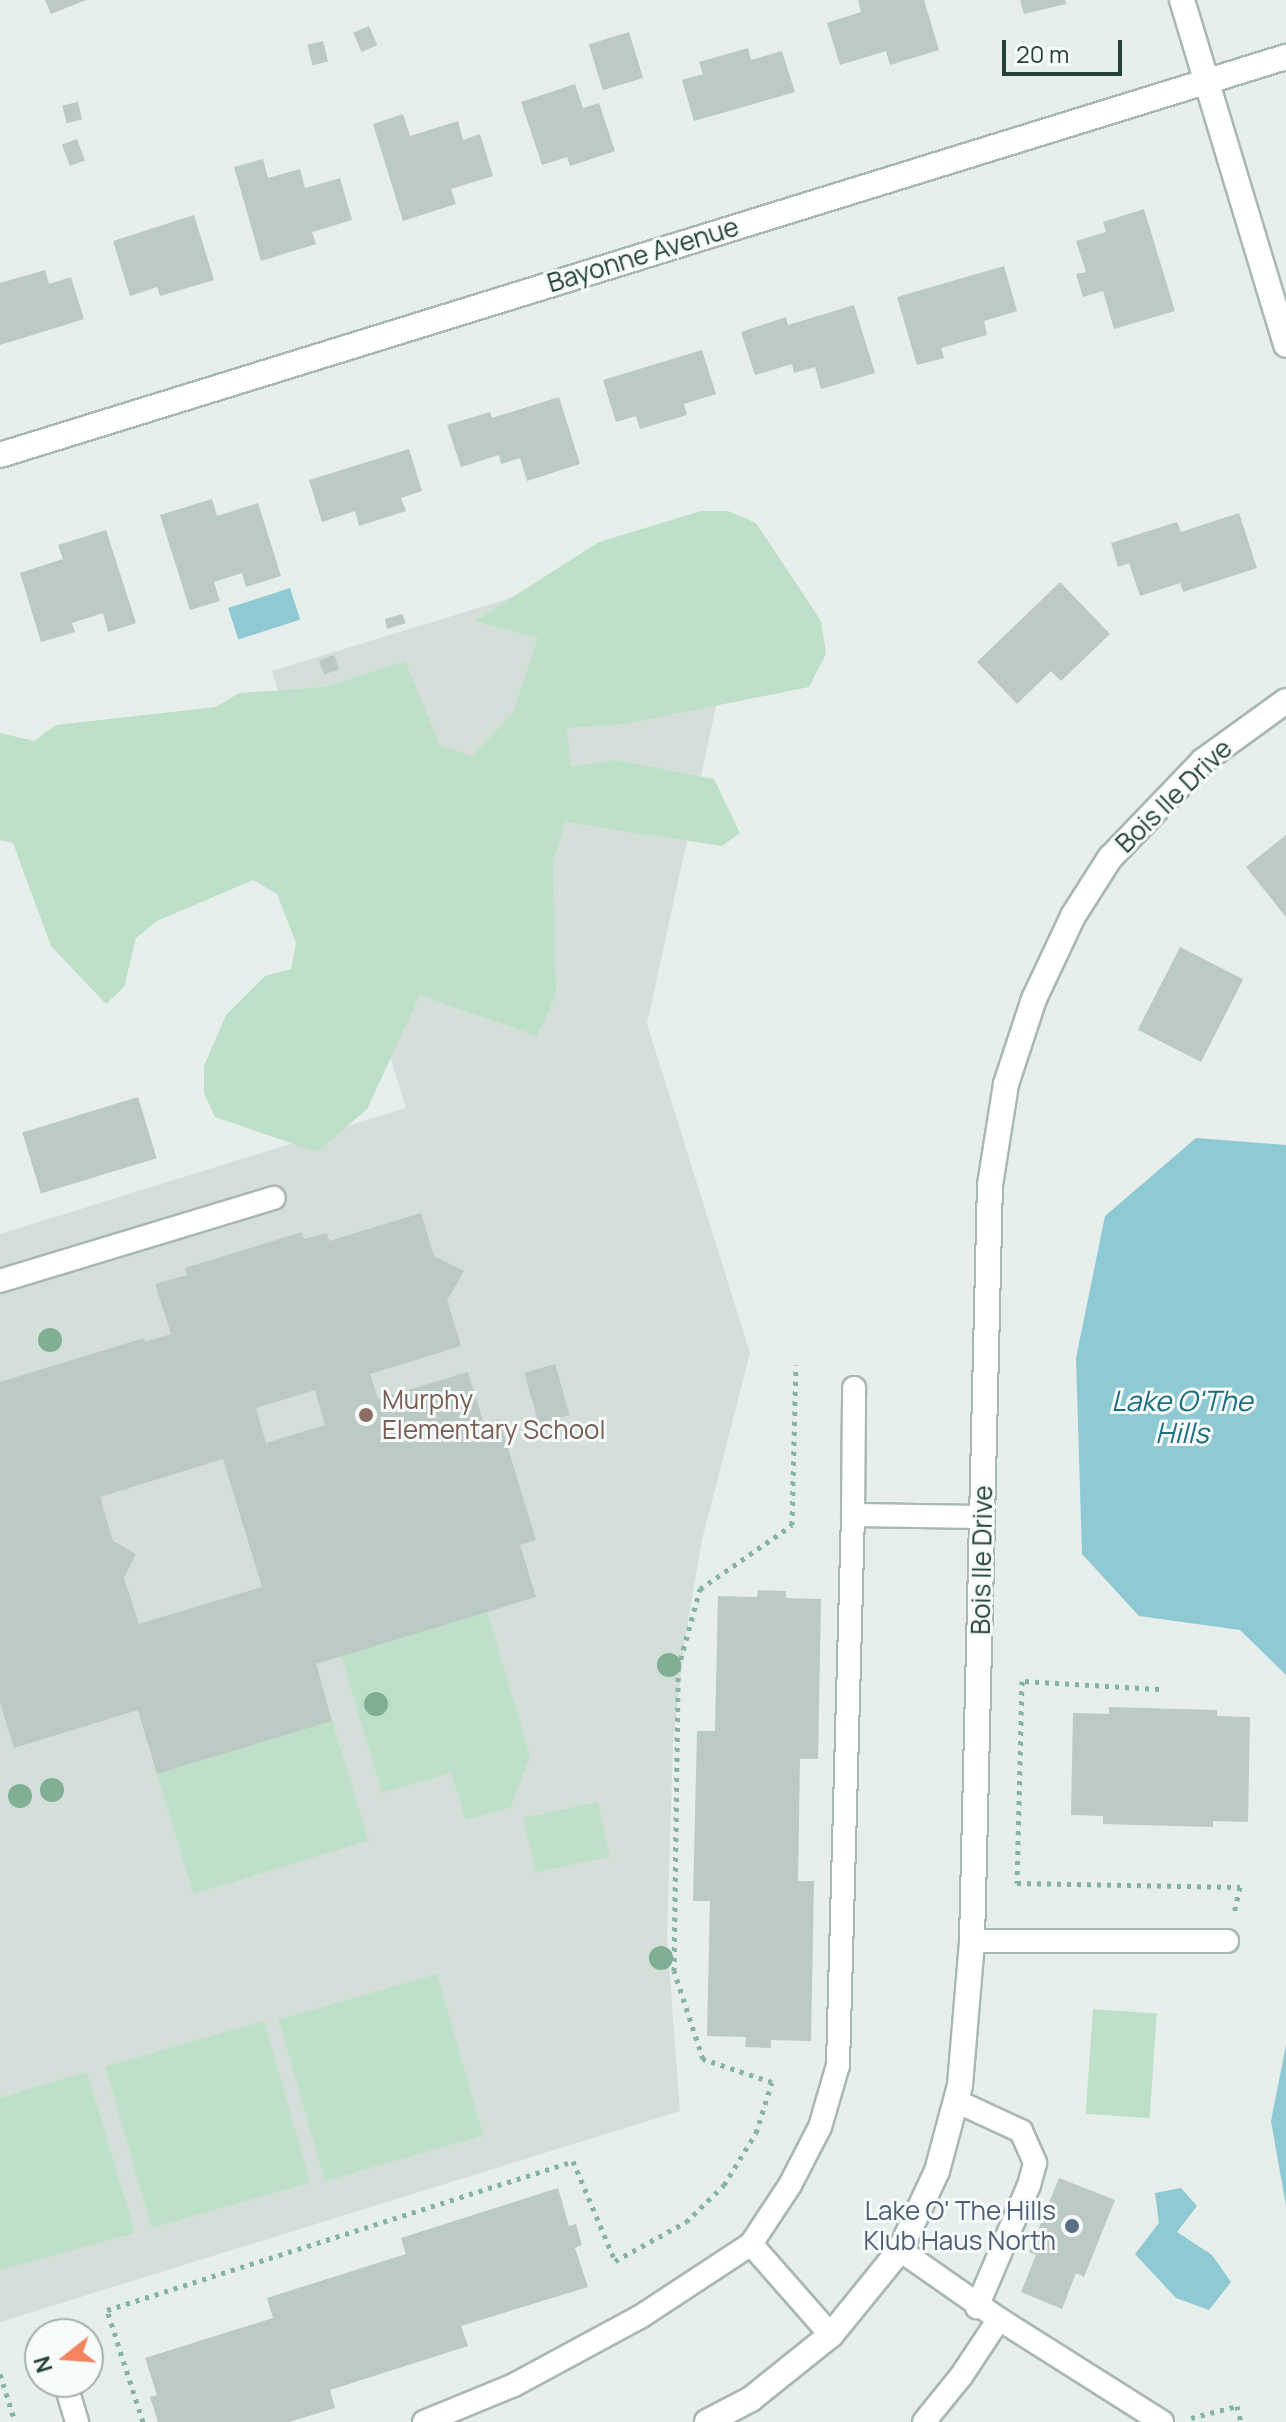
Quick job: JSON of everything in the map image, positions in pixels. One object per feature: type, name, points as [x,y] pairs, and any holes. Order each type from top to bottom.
[{"type":"street","points":[[1182,0],[1286,345]]},
{"type":"street","name":"Bayonne Avenue","points":[[0,455],[1286,57]]},
{"type":"street","name":"Bois Ile Drive","points":[[707,2422],[751,2399],[831,2335],[900,2250],[937,2171],[956,2101],[972,1941],[990,1185],[1006,1084],[1034,999],[1073,916],[1110,858],[1203,761],[1286,701]]},
{"type":"lane","points":[[0,1281],[274,1198]]},
{"type":"lane","points":[[424,2422],[514,2385],[640,2317],[751,2244],[790,2185],[820,2127],[838,2065],[854,1388]]},
{"type":"lane","points":[[853,1515],[983,1517]]},
{"type":"lane","points":[[972,1941],[1227,1941]]},
{"type":"lane","points":[[956,2101],[1021,2131],[1035,2163],[1029,2185],[977,2307]]},
{"type":"lane","points":[[751,2244],[831,2335]]},
{"type":"lane","points":[[900,2250],[977,2307],[1162,2422]]},
{"type":"lane","points":[[924,2422],[962,2375],[999,2319]]},
{"type":"lane","points":[[70,2398],[77,2422]]},
{"type":"path","points":[[143,2422],[107,2310],[573,2161],[615,2261],[686,2222],[724,2185],[756,2133],[772,2082],[703,2059],[674,1971],[678,1669],[700,1589],[792,1525],[796,1365]]},
{"type":"path","points":[[1159,1689],[1022,1681],[1017,1883],[1240,1887],[1227,1941]]},
{"type":"path","points":[[0,2374],[15,2422]]},
{"type":"path","points":[[1186,2419],[1237,2406],[1241,2422]]},
{"type":"shaded area","name":"Murphy Elementary School","points":[[756,523],[647,1024],[750,1353],[702,1540],[685,1638],[673,1743],[667,1937],[680,2111],[0,2322],[0,1234],[406,1108],[272,671]]},
{"type":"green space","points":[[701,511],[728,511],[756,523],[821,621],[826,654],[809,687],[625,724],[567,728],[571,767],[616,760],[714,779],[740,833],[722,846],[565,822],[553,862],[556,995],[537,1036],[420,995],[367,1109],[317,1152],[215,1117],[204,1093],[204,1066],[226,1015],[265,976],[291,969],[296,943],[277,894],[253,880],[157,921],[136,938],[124,987],[106,1004],[51,946],[13,843],[0,840],[0,733],[34,741],[56,725],[216,707],[239,693],[326,687],[405,661],[440,746],[472,756],[513,713],[538,638],[475,621],[599,542]]},
{"type":"green space","points":[[487,1612],[530,1756],[511,1807],[466,1820],[451,1773],[382,1793],[341,1656]]},
{"type":"green space","points":[[332,1721],[369,1841],[194,1894],[157,1775]]},
{"type":"green space","points":[[598,1802],[610,1857],[535,1873],[524,1818]]},
{"type":"green space","points":[[437,1974],[483,2135],[325,2181],[278,2019]]},
{"type":"green space","points":[[1093,2009],[1157,2013],[1150,2118],[1086,2114]]},
{"type":"green space","points":[[264,2021],[310,2182],[152,2228],[105,2066]]},
{"type":"green space","points":[[87,2072],[135,2233],[0,2270],[0,2098]]},
{"type":"water","points":[[290,588],[300,619],[238,639],[228,608]]},
{"type":"water","name":"Lake O'The Hills","points":[[1196,1138],[1286,1145],[1286,1675],[1240,1630],[1139,1616],[1082,1554],[1076,1358],[1105,1216]]},
{"type":"water","points":[[1286,2045],[1286,2206],[1271,2121]]},
{"type":"water","points":[[1181,2188],[1197,2206],[1177,2232],[1212,2255],[1231,2282],[1209,2310],[1176,2298],[1135,2254],[1159,2223],[1155,2193]]},
{"type":"building","points":[[45,0],[86,0],[51,14]]},
{"type":"building","points":[[858,0],[924,0],[939,50],[890,65],[886,51],[840,65],[827,23],[861,12]]},
{"type":"building","points":[[1020,0],[1065,0],[1066,4],[1024,14]]},
{"type":"building","points":[[369,26],[377,45],[362,52],[353,33]]},
{"type":"building","points":[[629,32],[643,78],[603,90],[589,44]]},
{"type":"building","points":[[323,41],[328,61],[313,65],[307,45]]},
{"type":"building","points":[[748,48],[751,60],[782,51],[795,92],[694,121],[682,80],[703,74],[699,62]]},
{"type":"building","points":[[575,84],[583,108],[599,103],[615,151],[570,166],[567,157],[542,165],[521,102]]},
{"type":"building","points":[[78,102],[82,120],[66,123],[62,106]]},
{"type":"building","points":[[403,114],[410,136],[458,121],[463,140],[480,134],[493,176],[451,189],[456,204],[403,221],[373,124]]},
{"type":"building","points":[[77,139],[85,161],[70,166],[62,144]]},
{"type":"building","points":[[263,159],[268,178],[300,169],[305,188],[340,178],[352,220],[312,232],[316,244],[261,261],[234,167]]},
{"type":"building","points":[[1144,209],[1175,311],[1114,329],[1103,291],[1083,297],[1076,274],[1086,272],[1076,241],[1106,232],[1103,222]]},
{"type":"building","points":[[194,215],[214,280],[160,296],[157,287],[130,296],[113,241]]},
{"type":"building","points":[[1004,266],[1017,311],[984,321],[987,335],[941,348],[944,358],[917,365],[897,297]]},
{"type":"building","points":[[45,270],[49,284],[71,277],[84,319],[0,345],[0,283]]},
{"type":"building","points":[[854,305],[875,373],[821,389],[815,367],[794,373],[792,364],[755,375],[741,332],[786,317],[788,325]]},
{"type":"building","points":[[702,350],[716,394],[684,404],[687,415],[640,429],[636,416],[616,422],[603,380]]},
{"type":"building","points":[[559,397],[580,464],[527,481],[520,458],[501,464],[499,455],[461,467],[447,425],[490,412],[492,418]]},
{"type":"building","points":[[409,449],[422,491],[401,498],[406,511],[359,526],[355,511],[322,522],[309,480]]},
{"type":"building","points":[[212,499],[217,516],[258,503],[281,576],[246,587],[242,573],[214,582],[220,601],[190,610],[160,515]]},
{"type":"building","points":[[1239,513],[1257,568],[1183,592],[1180,583],[1140,596],[1129,563],[1118,567],[1111,543],[1177,522],[1181,532]]},
{"type":"building","points":[[106,530],[136,623],[108,632],[103,613],[72,623],[75,632],[41,642],[20,573],[63,559],[58,545]]},
{"type":"building","points":[[1060,582],[1110,634],[1061,681],[1051,671],[1017,704],[977,662]]},
{"type":"building","points":[[402,614],[406,623],[387,629],[385,619]]},
{"type":"building","points":[[334,655],[339,669],[324,675],[319,660]]},
{"type":"building","points":[[1286,835],[1286,917],[1246,867]]},
{"type":"building","points":[[1180,947],[1243,979],[1201,1062],[1138,1030]]},
{"type":"building","points":[[138,1097],[157,1158],[41,1194],[22,1132]]},
{"type":"building","points":[[421,1213],[434,1256],[464,1271],[447,1300],[461,1346],[370,1374],[378,1399],[468,1372],[484,1424],[499,1419],[536,1540],[520,1545],[536,1597],[316,1664],[332,1721],[157,1774],[138,1710],[14,1748],[0,1703],[0,1382],[144,1338],[145,1342],[171,1334],[155,1284],[187,1275],[185,1268],[302,1232],[304,1239],[327,1233],[329,1241]],"holes":[[[315,1390],[325,1425],[266,1443],[256,1408]],[[223,1459],[262,1587],[139,1624],[124,1578],[136,1554],[113,1541],[100,1497]]]},
{"type":"building","points":[[555,1364],[570,1415],[539,1424],[524,1373]]},
{"type":"building","points":[[758,1590],[786,1591],[786,1598],[821,1599],[818,1759],[800,1759],[798,1881],[814,1881],[811,2041],[771,2040],[771,2048],[745,2047],[746,2037],[707,2036],[710,1901],[693,1901],[697,1731],[715,1731],[718,1596],[757,1597]]},
{"type":"building","points":[[1109,1707],[1217,1710],[1217,1716],[1250,1717],[1248,1822],[1213,1821],[1213,1827],[1103,1824],[1103,1816],[1071,1815],[1073,1713],[1109,1714]]},
{"type":"building","name":"Lake O' The Hills Klub Haus North","points":[[1059,2178],[1115,2200],[1084,2277],[1076,2273],[1062,2309],[1021,2292],[1036,2255],[1029,2252]]},
{"type":"building","points":[[558,2188],[569,2226],[576,2224],[582,2245],[575,2248],[588,2287],[461,2326],[468,2346],[330,2390],[335,2408],[289,2422],[158,2422],[150,2397],[157,2395],[145,2358],[273,2318],[267,2298],[406,2254],[401,2238]]},
{"type":"place","name":"Murphy Elementary School","points":[[366,1415]]},
{"type":"place","name":"Lake O' The Hills Klub Haus North","points":[[1072,2226]]}]
